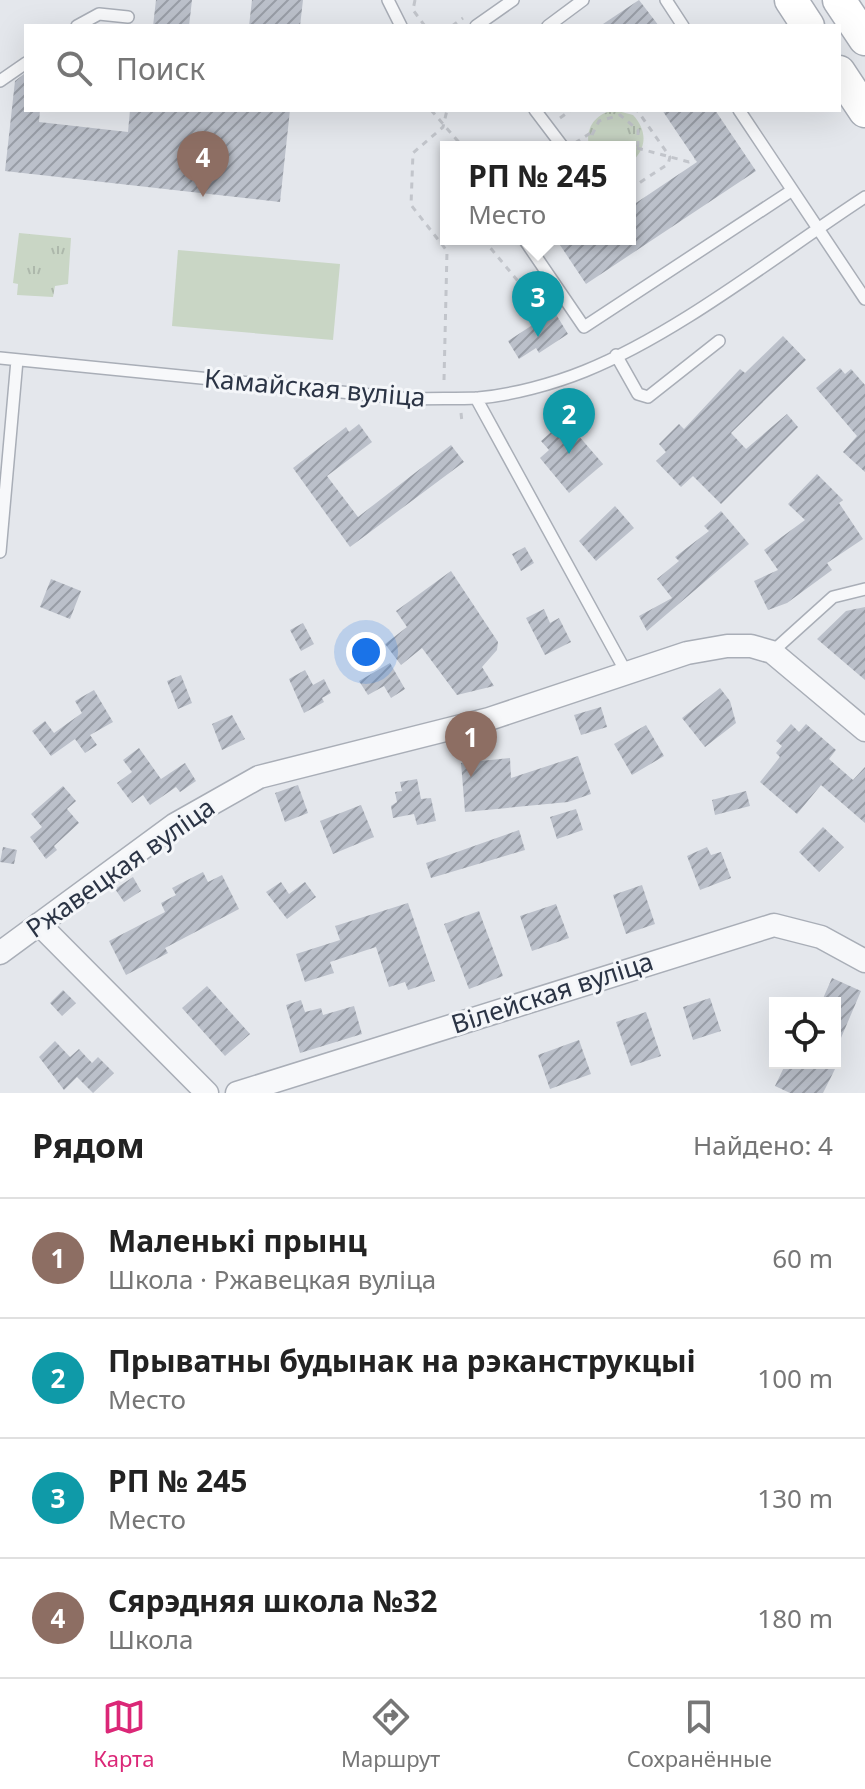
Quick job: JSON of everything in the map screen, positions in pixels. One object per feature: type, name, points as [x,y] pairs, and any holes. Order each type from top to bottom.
[{"type":"main road","points":[[791,0],[807,24]]},
{"type":"main road","points":[[839,0],[865,39]]},
{"type":"main road","points":[[841,75],[865,111]]},
{"type":"street","name":"Ржавецкая вуліца","points":[[0,953],[174,825],[259,777],[489,719],[565,696],[626,672],[709,648],[751,646],[772,652]]},
{"type":"street","points":[[772,652],[865,730]]},
{"type":"street","points":[[39,924],[207,1093]]},
{"type":"street","name":"Вілейская вуліца","points":[[237,1093],[774,925],[821,937],[865,961]]},
{"type":"lane","points":[[388,0],[400,24]]},
{"type":"lane","points":[[479,24],[513,0]]},
{"type":"lane","points":[[551,24],[583,0]]},
{"type":"lane","points":[[666,0],[682,24]]},
{"type":"lane","points":[[81,24],[99,14],[128,17]]},
{"type":"lane","points":[[0,81],[24,64]]},
{"type":"lane","points":[[537,112],[558,141]]},
{"type":"lane","points":[[740,112],[865,299]]},
{"type":"lane","points":[[528,245],[584,327],[791,191]]},
{"type":"lane","name":"Камайская вуліца","points":[[0,358],[411,399],[476,398],[584,371],[616,355],[675,322],[865,197]]},
{"type":"lane","points":[[616,355],[638,394],[648,397],[719,341]]},
{"type":"lane","points":[[0,552],[17,360]]},
{"type":"lane","points":[[476,398],[626,672]]},
{"type":"lane","points":[[772,652],[833,597],[865,589]]},
{"type":"path","points":[[415,0],[413,10],[424,24]]},
{"type":"path","points":[[432,112],[457,141]]},
{"type":"path","points":[[440,242],[411,205],[413,153],[443,127],[447,112]]},
{"type":"path","points":[[582,141],[599,121],[613,112],[634,123],[639,138],[637,148],[689,162],[695,159]]},
{"type":"path","points":[[638,112],[670,157]]},
{"type":"path","points":[[593,131],[593,141]]},
{"type":"path","points":[[636,185],[668,164],[670,157]]},
{"type":"path","points":[[442,245],[447,251],[444,380]]},
{"type":"path","points":[[488,245],[532,298]]},
{"type":"green space","points":[[622,112],[633,115],[638,121],[644,140],[636,158],[636,141],[588,141],[590,128],[602,115]]},
{"type":"green space","points":[[19,233],[71,238],[68,284],[55,286],[53,297],[17,295],[18,284],[13,283]]},
{"type":"green space","points":[[178,250],[340,264],[333,340],[172,326]]},
{"type":"building","points":[[156,0],[192,0],[189,24],[153,24]]},
{"type":"building","points":[[252,0],[303,0],[300,24],[249,24]]},
{"type":"building","points":[[639,0],[657,24],[603,24]]},
{"type":"building","points":[[24,74],[24,112],[40,112],[39,122],[128,132],[130,112],[290,112],[280,202],[5,171],[15,81]]},
{"type":"building","points":[[663,112],[716,112],[756,171],[586,284],[560,245],[636,245],[636,203],[697,162]]},
{"type":"building","points":[[554,311],[568,334],[539,353],[536,348],[519,359],[508,341]]},
{"type":"building","points":[[783,336],[806,360],[731,433],[746,449],[787,414],[798,427],[721,504],[693,476],[681,487],[656,461],[666,452],[659,444],[679,424],[684,429],[740,369],[745,373]]},
{"type":"building","points":[[840,368],[845,374],[851,369],[865,385],[865,472],[843,452],[857,436],[816,388]]},
{"type":"building","points":[[565,420],[603,464],[569,493],[540,458],[549,450],[541,441]]},
{"type":"building","points":[[359,424],[372,442],[327,476],[358,517],[451,445],[464,462],[350,547],[293,468],[346,427],[349,432]]},
{"type":"building","points":[[817,474],[843,500],[839,503],[863,539],[827,563],[832,570],[787,603],[768,610],[754,581],[778,570],[764,550],[805,520],[788,504]]},
{"type":"building","points":[[615,506],[634,528],[596,561],[579,541]]},
{"type":"building","points":[[721,511],[749,544],[647,631],[639,616],[672,598],[657,579],[679,561],[675,557],[709,531],[704,526]]},
{"type":"building","points":[[525,547],[534,563],[521,571],[512,554]]},
{"type":"building","points":[[451,571],[498,642],[497,650],[482,667],[494,686],[457,695],[422,648],[401,665],[385,644],[407,627],[396,611]]},
{"type":"building","points":[[51,579],[81,591],[70,619],[40,607]]},
{"type":"building","points":[[865,607],[865,680],[817,639],[846,611]]},
{"type":"building","points":[[544,609],[550,623],[559,618],[571,642],[545,655],[526,618]]},
{"type":"building","points":[[303,623],[314,644],[301,651],[290,630]]},
{"type":"building","points":[[390,663],[405,689],[391,698],[384,686],[368,695],[359,681]]},
{"type":"building","points":[[305,670],[313,685],[324,679],[331,693],[322,698],[324,702],[304,713],[289,679]]},
{"type":"building","points":[[181,675],[192,703],[178,709],[167,681]]},
{"type":"building","points":[[720,688],[730,701],[736,723],[705,747],[682,718]]},
{"type":"building","points":[[94,690],[113,722],[90,735],[97,745],[85,753],[75,739],[51,756],[32,731],[45,721],[54,733],[82,713],[75,701]]},
{"type":"building","points":[[601,707],[607,727],[581,735],[574,715]]},
{"type":"building","points":[[232,715],[245,739],[222,750],[212,724]]},
{"type":"building","points":[[791,724],[799,732],[806,724],[836,750],[829,759],[853,780],[865,767],[865,823],[821,785],[797,814],[760,782],[780,757],[776,753],[782,746],[776,741]]},
{"type":"building","points":[[646,725],[664,756],[632,775],[614,744]]},
{"type":"building","points":[[139,748],[161,779],[185,763],[196,781],[180,792],[176,787],[150,805],[143,795],[132,803],[117,783],[132,772],[123,760]]},
{"type":"building","points":[[578,756],[591,794],[568,802],[465,812],[461,763],[510,758],[511,778]]},
{"type":"building","points":[[417,779],[421,799],[431,798],[436,821],[417,825],[414,814],[393,818],[391,806],[397,802],[395,792],[402,791],[400,782]]},
{"type":"building","points":[[298,785],[308,813],[285,822],[275,793]]},
{"type":"building","points":[[63,786],[76,801],[67,809],[79,823],[54,846],[57,850],[46,859],[30,837],[42,827],[31,814]]},
{"type":"building","points":[[746,791],[750,806],[715,815],[712,800]]},
{"type":"building","points":[[361,805],[374,837],[333,854],[320,821]]},
{"type":"building","points":[[576,809],[583,830],[557,839],[550,817]]},
{"type":"building","points":[[823,827],[844,847],[819,872],[799,852]]},
{"type":"building","points":[[519,830],[525,850],[431,878],[426,863]]},
{"type":"building","points":[[3,847],[17,850],[14,864],[0,862]]},
{"type":"building","points":[[707,847],[711,855],[721,852],[731,878],[700,890],[687,856]]},
{"type":"building","points":[[203,872],[208,882],[222,875],[239,909],[165,948],[168,953],[126,975],[109,941],[165,912],[161,903],[176,895],[172,888]]},
{"type":"building","points":[[133,877],[141,891],[124,902],[115,889]]},
{"type":"building","points":[[281,882],[289,894],[305,882],[316,897],[287,919],[266,892]]},
{"type":"building","points":[[642,885],[655,924],[626,934],[613,895]]},
{"type":"building","points":[[408,903],[435,981],[408,990],[405,982],[389,987],[376,947],[330,962],[334,973],[305,982],[296,954],[340,940],[335,926]]},
{"type":"building","points":[[556,904],[569,938],[532,951],[520,916]]},
{"type":"building","points":[[479,911],[503,976],[469,989],[444,924]]},
{"type":"building","points":[[832,978],[861,991],[841,1038],[841,997],[824,997]]},
{"type":"building","points":[[207,986],[250,1034],[225,1056],[182,1008]]},
{"type":"building","points":[[63,990],[76,1003],[62,1016],[50,1003]]},
{"type":"building","points":[[710,998],[721,1031],[693,1040],[683,1007]]},
{"type":"building","points":[[301,1000],[305,1012],[321,1008],[323,1015],[354,1006],[362,1034],[300,1053],[286,1005]]},
{"type":"building","points":[[646,1012],[661,1056],[631,1066],[616,1022]]},
{"type":"building","points":[[579,1040],[591,1074],[550,1089],[538,1055]]},
{"type":"building","points":[[55,1041],[70,1057],[79,1049],[92,1063],[98,1057],[114,1073],[93,1093],[77,1077],[64,1090],[39,1057]]},
{"type":"building","points":[[783,1069],[835,1069],[823,1093],[790,1093],[775,1086]]},
{"type":"place","name":"Сярэдняя школа №32","points":[[203,197]]},
{"type":"place","name":"РП № 245","points":[[538,337]]},
{"type":"place","name":"Прыватны будынак на рэканструкцыі","points":[[569,454]]},
{"type":"place","name":"Маленькі прынц","points":[[471,777]]}]
